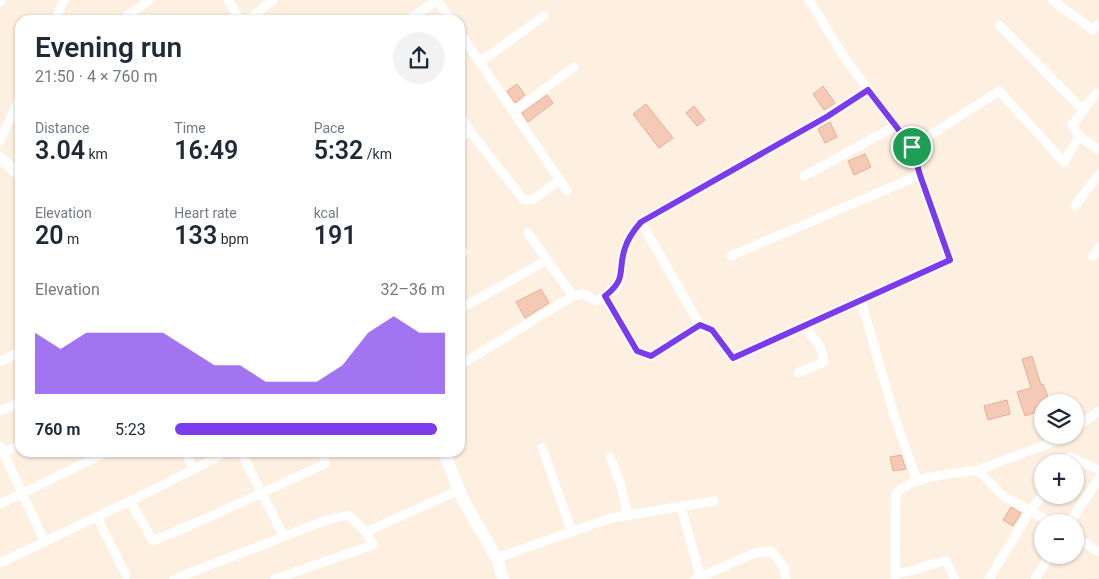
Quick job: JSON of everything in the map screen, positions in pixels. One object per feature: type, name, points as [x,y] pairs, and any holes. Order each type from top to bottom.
[{"type":"street","points":[[57,15],[64,0]]},
{"type":"street","points":[[127,15],[149,0]]},
{"type":"street","points":[[228,0],[237,15]]},
{"type":"street","points":[[254,15],[273,0]]},
{"type":"street","points":[[415,15],[437,0],[448,15]]},
{"type":"street","points":[[641,222],[700,325],[712,330],[733,358],[950,260],[912,147],[848,63],[809,0]]},
{"type":"street","points":[[1052,0],[1092,30],[1099,24]]},
{"type":"street","points":[[480,62],[544,16]]},
{"type":"street","points":[[999,24],[1083,110]]},
{"type":"street","points":[[465,40],[567,190]]},
{"type":"street","points":[[513,112],[574,68]]},
{"type":"street","points":[[465,362],[573,296],[584,294],[596,301],[605,296],[616,288],[622,272],[624,250],[631,234],[641,222],[813,125],[868,90]]},
{"type":"street","points":[[912,147],[998,91],[1064,162],[1079,136]]},
{"type":"street","points":[[1096,93],[1072,124],[1079,136],[1099,150]]},
{"type":"street","points":[[0,141],[15,109]]},
{"type":"street","points":[[465,124],[523,199],[532,200],[560,180]]},
{"type":"street","points":[[804,176],[896,126]]},
{"type":"street","points":[[465,134],[470,131]]},
{"type":"street","points":[[0,158],[15,171]]},
{"type":"street","points":[[1075,206],[1099,174]]},
{"type":"street","points":[[731,256],[920,175]]},
{"type":"street","points":[[528,233],[573,296]]},
{"type":"street","points":[[1093,256],[1099,247]]},
{"type":"street","points":[[465,307],[547,260]]},
{"type":"street","points":[[605,296],[637,351],[651,356],[700,325]]},
{"type":"street","points":[[861,300],[895,418],[917,480]]},
{"type":"street","points":[[798,373],[824,362],[821,348],[805,326]]},
{"type":"street","points":[[0,362],[15,354]]},
{"type":"street","points":[[0,411],[15,404]]},
{"type":"street","points":[[1084,422],[1099,411]]},
{"type":"street","points":[[955,579],[946,561],[932,563],[895,576],[896,493],[901,488],[917,480],[978,470],[1047,444]]},
{"type":"street","points":[[15,447],[1,451],[45,542]]},
{"type":"street","points":[[542,448],[572,532]]},
{"type":"street","points":[[0,504],[97,457]]},
{"type":"street","points":[[188,457],[194,470]]},
{"type":"street","points":[[0,564],[219,457]]},
{"type":"street","points":[[244,457],[283,535]]},
{"type":"street","points":[[130,501],[153,541],[325,464],[324,457]]},
{"type":"street","points":[[446,457],[473,518],[497,558],[503,579]]},
{"type":"street","points":[[610,457],[620,483],[628,516]]},
{"type":"street","points":[[1084,463],[1099,470]]},
{"type":"street","points":[[978,470],[1002,495],[1035,514]]},
{"type":"street","points":[[1075,514],[1099,478]]},
{"type":"street","points":[[366,532],[459,490]]},
{"type":"street","points":[[497,558],[611,518],[714,501]]},
{"type":"street","points":[[989,579],[1036,504]]},
{"type":"street","points":[[681,507],[698,578],[755,553],[772,551],[784,568],[786,579]]},
{"type":"street","points":[[174,579],[272,542],[283,535],[348,515],[366,532],[373,545],[275,579]]},
{"type":"street","points":[[97,517],[126,575]]},
{"type":"street","points":[[1084,543],[1099,552]]},
{"type":"street","points":[[1035,579],[1044,564]]},
{"type":"building","points":[[517,84],[525,95],[515,103],[507,91]]},
{"type":"building","points":[[823,86],[835,103],[824,110],[813,94]]},
{"type":"building","points":[[547,95],[553,103],[528,122],[522,113]]},
{"type":"building","points":[[646,104],[673,138],[659,148],[633,114]]},
{"type":"building","points":[[694,106],[705,120],[697,126],[686,113]]},
{"type":"building","points":[[830,122],[837,137],[825,143],[818,129]]},
{"type":"building","points":[[865,154],[871,167],[854,175],[848,161]]},
{"type":"building","points":[[541,289],[549,303],[525,318],[516,302]]},
{"type":"building","points":[[1032,356],[1041,385],[1043,384],[1047,394],[1034,394],[1034,413],[1025,416],[1017,392],[1031,388],[1022,359]]},
{"type":"building","points":[[1007,400],[1010,414],[988,420],[984,406]]},
{"type":"building","points":[[901,455],[906,469],[893,471],[890,457]]},
{"type":"building","points":[[1011,507],[1021,513],[1013,526],[1003,520]]},
{"type":"route","points":[[868,90],[912,147],[950,260],[733,358],[712,330],[700,325],[651,356],[637,351],[605,296],[616,288],[622,272],[624,250],[631,234],[641,222],[767,152],[868,90]]}]
